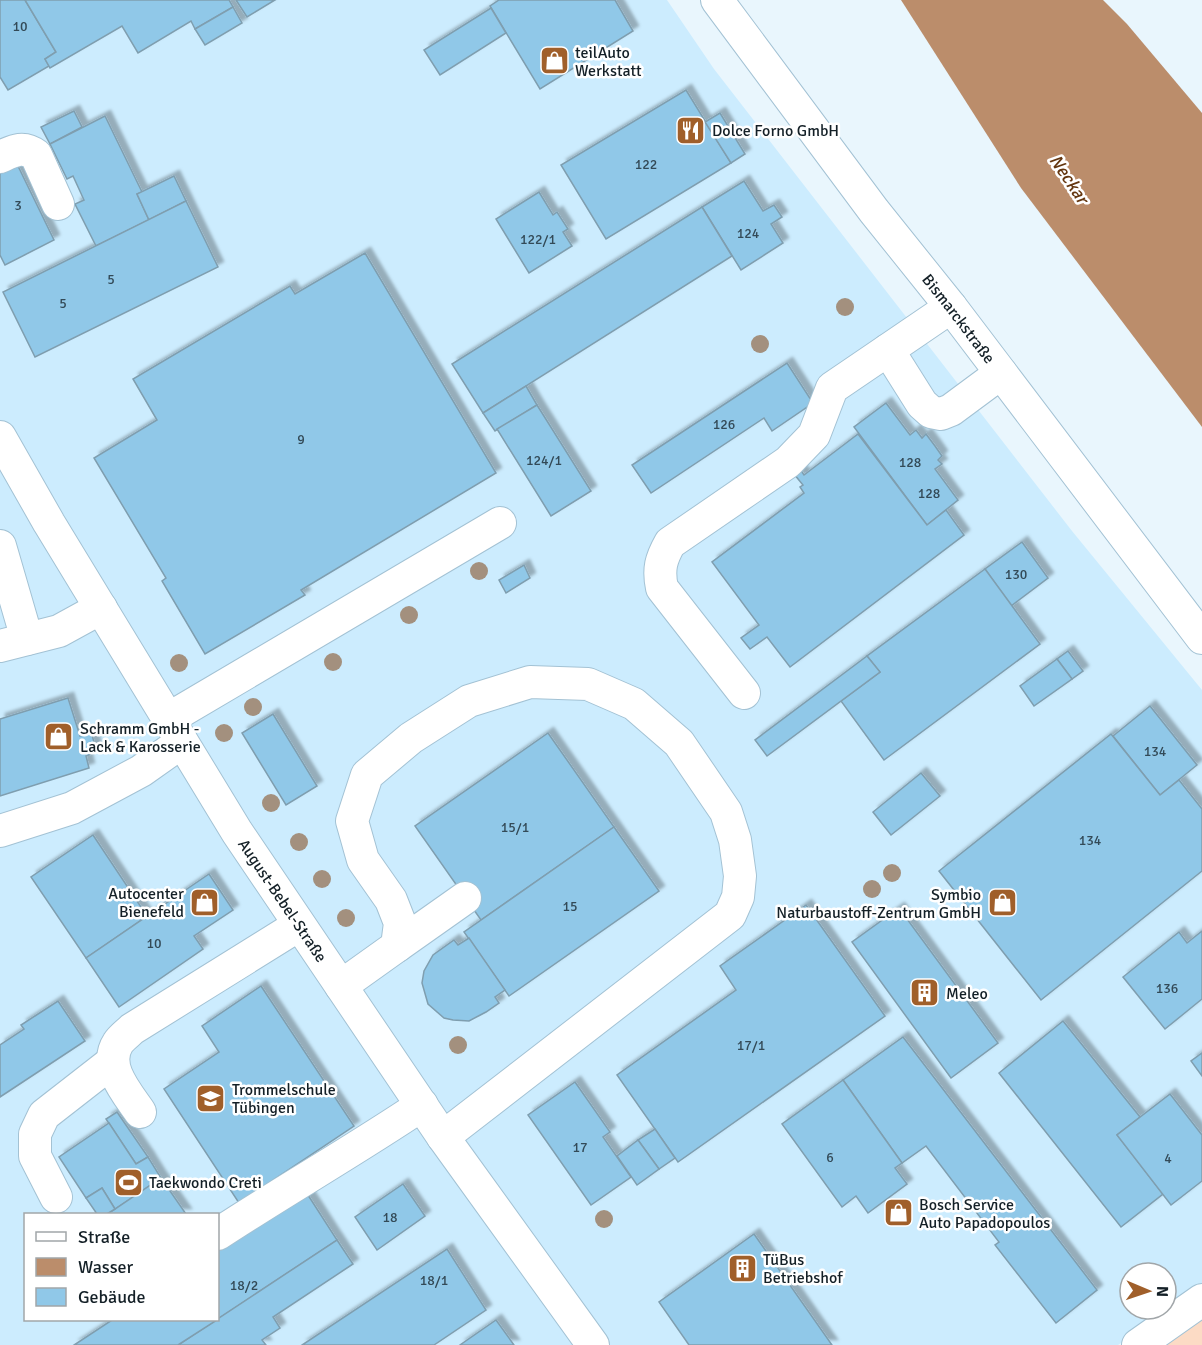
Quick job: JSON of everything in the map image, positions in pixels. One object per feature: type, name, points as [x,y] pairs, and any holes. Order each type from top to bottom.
[{"type":"street","name":"Bismarckstraße","points":[[717,0],[874,211],[951,307],[1202,638]]},
{"type":"street","points":[[0,157],[20,149],[30,150],[36,154],[58,204]]},
{"type":"street","points":[[744,693],[662,588],[659,574],[661,559],[670,543],[788,462],[814,435],[832,388],[951,307]]},
{"type":"street","points":[[888,350],[922,404],[931,412],[941,414],[951,410],[1001,373]]},
{"type":"street","name":"August-Bebel-Straße","points":[[0,437],[237,832],[443,1137],[593,1345]]},
{"type":"street","points":[[0,831],[72,808],[141,771],[175,730],[501,523]]},
{"type":"street","points":[[0,546],[14,642],[59,631],[101,608]]},
{"type":"street","points":[[397,946],[400,923],[391,900],[363,860],[352,821],[367,775],[411,738],[469,701],[530,682],[588,684],[634,704],[679,743],[726,812],[735,840],[740,876],[738,897],[730,915],[443,1137]]},
{"type":"street","points":[[341,986],[465,898]]},
{"type":"street","points":[[140,1112],[121,1084],[112,1062],[117,1043],[132,1029],[299,925]]},
{"type":"street","points":[[56,1197],[35,1156],[35,1134],[44,1115],[112,1062]]},
{"type":"street","points":[[219,1232],[292,1185],[367,1142],[422,1105]]},
{"type":"street","points":[[1138,1345],[1202,1300]]},
{"type":"shaded area","points":[[0,0],[667,0],[714,69],[1072,531],[1202,690],[1202,1287],[1178,1304],[1178,1261],[1118,1261],[1118,1321],[1153,1321],[1118,1345],[0,1345]]},
{"type":"shaded area","points":[[1202,1318],[1202,1345],[1163,1345]]},
{"type":"water","name":"Neckar","points":[[901,0],[1103,0],[1127,24],[1202,113],[1202,427],[1021,188]]},
{"type":"building","points":[[0,0],[25,0],[56,52],[45,59],[49,66],[8,90],[0,77]]},
{"type":"building","points":[[25,0],[229,0],[233,7],[195,29],[191,21],[138,53],[122,26],[50,68],[45,59],[56,52]]},
{"type":"building","points":[[236,0],[275,0],[247,17]]},
{"type":"building","name":"teilAuto Werkstatt","points":[[499,0],[615,0],[633,31],[540,89],[490,6]]},
{"type":"building","points":[[233,7],[242,23],[205,45],[195,29]]},
{"type":"building","points":[[491,8],[506,33],[440,75],[424,50]]},
{"type":"building","points":[[686,90],[731,163],[606,239],[561,165]]},
{"type":"building","points":[[74,111],[82,127],[50,144],[41,127]]},
{"type":"building","points":[[720,113],[745,154],[731,163],[705,122]]},
{"type":"building","points":[[105,116],[142,192],[137,194],[149,220],[96,246],[75,204],[84,200],[73,176],[67,179],[50,144]]},
{"type":"building","points":[[16,162],[54,240],[5,265],[0,255],[0,170]]},
{"type":"building","points":[[174,176],[186,201],[149,220],[137,194]]},
{"type":"building","points":[[744,181],[763,211],[774,205],[782,217],[771,224],[783,243],[741,270],[702,207]]},
{"type":"building","points":[[539,192],[553,215],[557,212],[568,229],[563,232],[572,246],[529,273],[496,219]]},
{"type":"building","points":[[186,201],[218,267],[35,357],[3,292]]},
{"type":"building","points":[[702,207],[732,256],[483,413],[452,364]]},
{"type":"building","points":[[365,253],[496,473],[301,590],[305,595],[205,654],[162,581],[166,578],[94,458],[157,420],[133,379],[290,286],[295,294]]},
{"type":"building","points":[[787,363],[813,403],[772,431],[764,418],[651,493],[632,465]]},
{"type":"building","points":[[526,386],[537,405],[495,431],[483,413]]},
{"type":"building","points":[[886,403],[910,435],[916,430],[922,438],[926,434],[935,446],[942,456],[938,460],[942,464],[935,469],[958,500],[927,525],[854,427]]},
{"type":"building","points":[[537,405],[591,491],[551,516],[497,429]]},
{"type":"building","points":[[858,434],[927,525],[946,510],[964,535],[790,667],[767,637],[750,649],[741,638],[759,625],[712,562],[804,493],[800,487],[803,485],[794,474],[800,469],[804,475]]},
{"type":"building","points":[[1022,542],[1048,578],[1011,606],[985,569]]},
{"type":"building","points":[[524,565],[530,578],[506,593],[499,580]]},
{"type":"building","points":[[985,569],[1040,644],[884,760],[841,701],[880,672],[867,656]]},
{"type":"building","points":[[1068,651],[1083,671],[1072,679],[1057,659]]},
{"type":"building","points":[[867,656],[880,672],[767,756],[755,740]]},
{"type":"building","points":[[1057,659],[1072,679],[1034,706],[1020,686]]},
{"type":"building","points":[[68,698],[80,736],[91,732],[97,752],[86,756],[89,768],[0,796],[0,719]]},
{"type":"building","points":[[1150,706],[1197,765],[1160,795],[1113,736]]},
{"type":"building","points":[[273,714],[317,786],[286,805],[242,733]]},
{"type":"building","points":[[548,733],[614,827],[481,920],[415,826]]},
{"type":"building","points":[[1111,734],[1160,795],[1179,780],[1202,809],[1202,871],[1041,1000],[939,871]]},
{"type":"building","points":[[921,773],[940,796],[891,835],[873,812]]},
{"type":"building","points":[[614,827],[659,891],[509,996],[464,932]]},
{"type":"building","points":[[93,835],[147,916],[86,958],[31,877]]},
{"type":"building","points":[[209,874],[233,910],[194,936],[203,949],[119,1007],[86,958]]},
{"type":"building","points":[[806,905],[885,1016],[678,1162],[617,1075],[736,990],[720,966]]},
{"type":"building","name":"Meleo","points":[[899,908],[998,1043],[951,1078],[852,942]]},
{"type":"building","points":[[1202,931],[1202,999],[1165,1029],[1123,977],[1179,932],[1187,943]]},
{"type":"building","points":[[469,938],[505,990],[495,997],[499,1003],[469,1021],[444,1018],[428,1004],[422,983],[424,971],[433,955],[454,940],[458,945]]},
{"type":"building","points":[[261,986],[354,1126],[239,1203],[164,1089],[219,1052],[202,1026]]},
{"type":"building","points":[[58,1001],[85,1041],[0,1097],[0,1045],[24,1029],[21,1025]]},
{"type":"building","points":[[1063,1021],[1140,1117],[1117,1135],[1163,1194],[1121,1227],[999,1073]]},
{"type":"building","points":[[903,1037],[1097,1290],[1056,1323],[995,1245],[999,1242],[926,1146],[902,1163],[843,1080]]},
{"type":"building","points":[[1202,1053],[1202,1076],[1191,1061]]},
{"type":"building","points":[[843,1080],[902,1163],[895,1168],[907,1184],[868,1213],[856,1196],[842,1207],[782,1124]]},
{"type":"building","points":[[575,1082],[610,1132],[603,1137],[631,1177],[591,1205],[528,1115]]},
{"type":"building","points":[[1170,1094],[1202,1135],[1202,1181],[1171,1205],[1117,1135]]},
{"type":"building","points":[[117,1112],[148,1157],[136,1164],[106,1119]]},
{"type":"building","points":[[109,1123],[136,1164],[148,1157],[161,1178],[115,1209],[102,1188],[86,1198],[59,1157]]},
{"type":"building","points":[[655,1129],[675,1158],[659,1169],[638,1140]]},
{"type":"building","points":[[638,1140],[659,1169],[637,1185],[617,1156]]},
{"type":"building","points":[[161,1178],[185,1213],[109,1213]]},
{"type":"building","points":[[403,1184],[425,1216],[377,1250],[355,1217]]},
{"type":"building","points":[[102,1188],[115,1209],[109,1213],[96,1213],[86,1198]]},
{"type":"building","points":[[306,1192],[337,1240],[219,1318],[219,1249]]},
{"type":"building","name":"TüBus Betriebshof","points":[[754,1234],[832,1345],[689,1345],[659,1302]]},
{"type":"building","points":[[337,1240],[353,1264],[273,1317],[280,1328],[262,1340],[266,1345],[178,1345],[214,1321],[219,1321],[219,1318]]},
{"type":"building","points":[[447,1249],[486,1310],[434,1345],[302,1345]]},
{"type":"building","points":[[496,1320],[514,1345],[460,1345]]},
{"type":"building","points":[[110,1321],[215,1321],[178,1345],[74,1345]]},
{"type":"place","name":"teilAuto Werkstatt","points":[[554,61]]},
{"type":"place","name":"Dolce Forno GmbH","points":[[691,130]]},
{"type":"place","name":"Schramm GmbH - Lack & Karosserie","points":[[59,737]]},
{"type":"place","name":"Autocenter Bienefeld","points":[[205,902]]},
{"type":"place","name":"Symbio Naturbaustoff-Zentrum GmbH","points":[[1002,903]]},
{"type":"place","name":"Meleo","points":[[925,993]]},
{"type":"place","name":"Trommelschule Tübingen","points":[[211,1098]]},
{"type":"place","name":"Taekwondo Creti","points":[[128,1182]]},
{"type":"place","name":"Bosch Service Auto Papadopoulos","points":[[898,1213]]},
{"type":"place","name":"TüBus Betriebshof","points":[[742,1268]]}]
